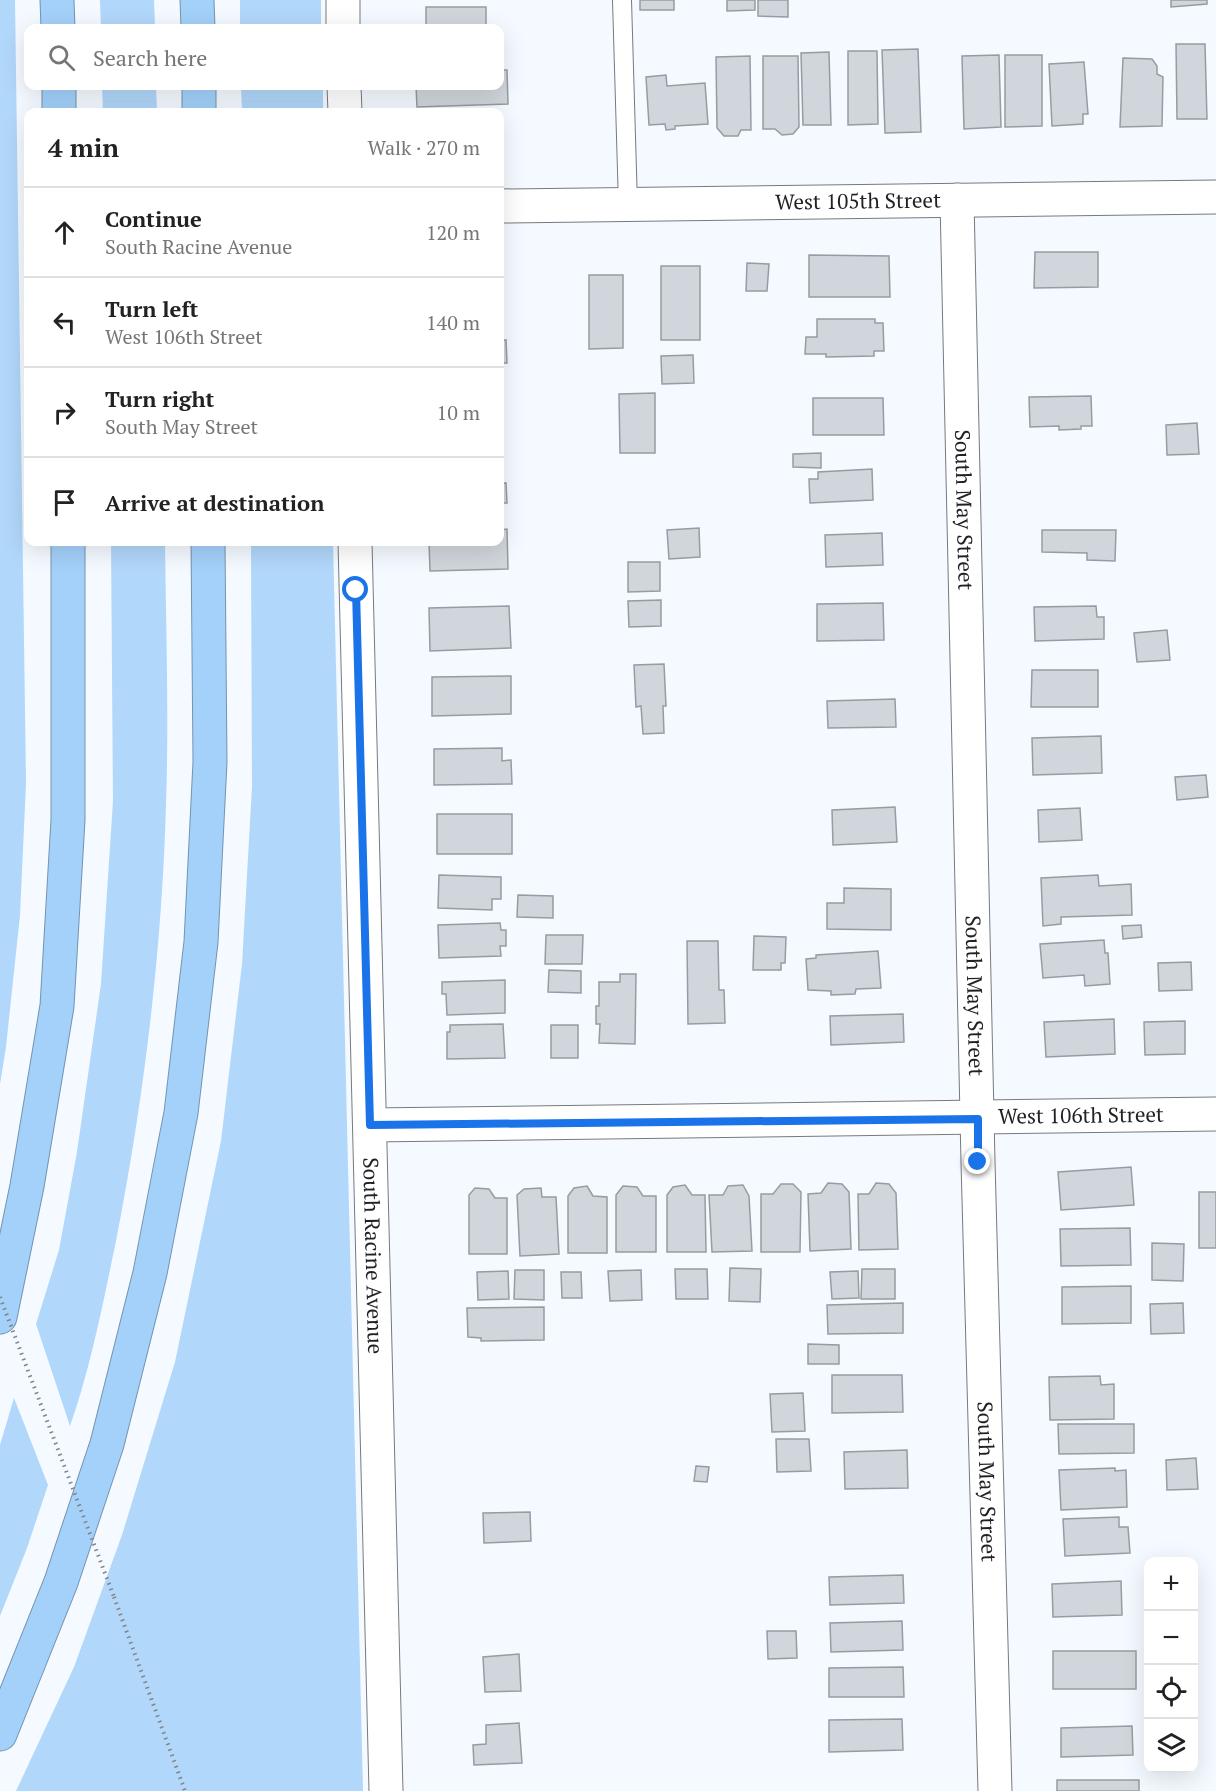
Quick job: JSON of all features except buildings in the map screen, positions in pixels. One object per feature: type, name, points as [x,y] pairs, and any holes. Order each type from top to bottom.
[{"type":"highway","points":[[57,0],[58,24]]},
{"type":"highway","points":[[197,0],[198,24]]},
{"type":"highway","points":[[59,90],[60,108]]},
{"type":"highway","points":[[199,90],[200,108]]},
{"type":"highway","points":[[0,1317],[27,1186],[57,1006],[68,820],[68,546]]},
{"type":"highway","points":[[0,1734],[61,1582],[107,1444],[150,1273],[181,1113],[201,942],[209,773],[208,546]]},
{"type":"street","points":[[343,0],[343,24]]},
{"type":"street","points":[[345,90],[345,108]]},
{"type":"street","name":"West 105th Street","points":[[504,206],[1216,197]]},
{"type":"street","name":"South May Street","points":[[957,200],[995,1791]]},
{"type":"street","name":"South Racine Avenue","points":[[355,546],[386,1791]]},
{"type":"street","name":"West 106th Street","points":[[370,1125],[978,1119],[1216,1114]]},
{"type":"lane","points":[[622,0],[628,205]]},
{"type":"path","points":[[0,1297],[185,1791]]},
{"type":"shaded area","points":[[0,0],[15,0],[26,783],[20,915],[0,1084]]},
{"type":"shaded area","points":[[100,0],[154,0],[155,24],[101,24]]},
{"type":"shaded area","points":[[240,0],[321,0],[321,24],[240,24]]},
{"type":"shaded area","points":[[102,90],[156,90],[157,108],[103,108]]},
{"type":"shaded area","points":[[241,90],[323,90],[323,108],[242,108]]},
{"type":"shaded area","points":[[111,546],[165,546],[166,804],[156,969],[135,1133],[116,1241],[90,1357],[70,1426],[36,1324],[59,1250],[77,1152],[101,984],[113,801]]},
{"type":"shaded area","points":[[251,546],[333,546],[363,1791],[16,1791],[74,1667],[122,1535],[175,1362],[221,1141],[242,964],[252,787]]},
{"type":"shaded area","points":[[14,1398],[48,1485],[27,1548],[0,1616],[0,1445]]},
{"type":"route","points":[[356,590],[370,1125],[978,1119],[978,1162]]}]
